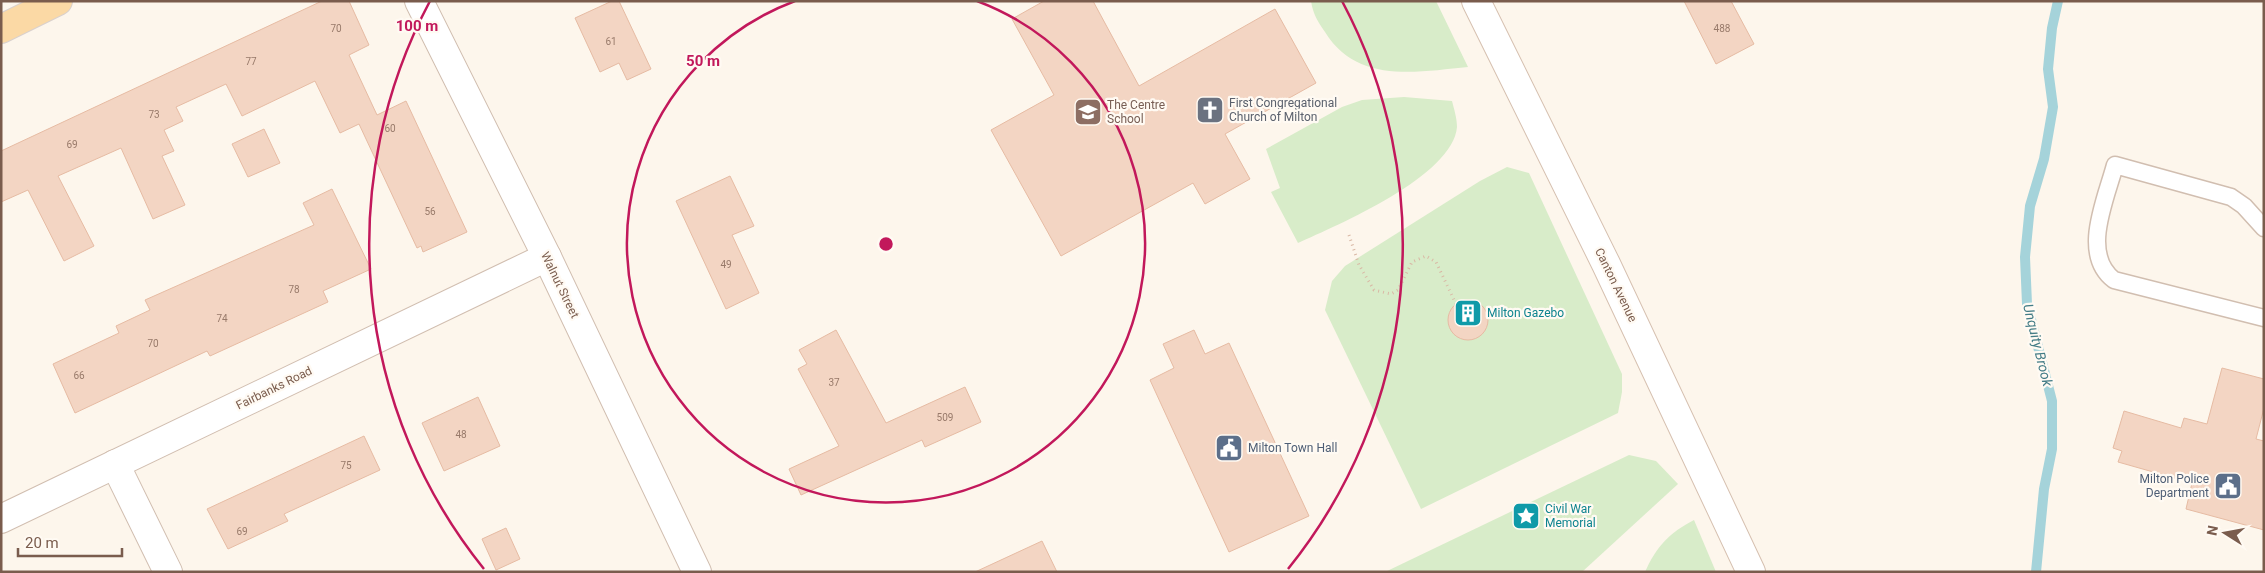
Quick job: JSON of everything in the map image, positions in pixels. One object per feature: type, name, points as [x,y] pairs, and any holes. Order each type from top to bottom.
[{"type":"main road","points":[[1,29],[58,1]]},
{"type":"street","name":"Walnut Street","points":[[419,1],[547,257],[696,572]]},
{"type":"street","name":"Canton Avenue","points":[[1476,1],[1670,397],[1751,572]]},
{"type":"street","name":"Fairbanks Road","points":[[1,519],[547,257]]},
{"type":"street","points":[[115,464],[168,572]]},
{"type":"lane","points":[[2264,228],[2244,206],[2231,197],[2115,165],[2101,218],[2096,248],[2098,262],[2104,272],[2114,280],[2264,318]]},
{"type":"path","points":[[1349,234],[1359,265],[1374,290],[1391,294],[1398,290],[1412,262],[1426,256],[1436,262],[1456,304]]},
{"type":"green space","points":[[1311,1],[1436,1],[1468,67],[1428,71],[1389,71],[1371,67],[1354,60],[1338,49],[1325,32],[1316,18]]},
{"type":"green space","points":[[1404,97],[1452,101],[1457,127],[1451,145],[1436,163],[1391,197],[1298,243],[1271,192],[1280,188],[1266,149],[1342,107],[1362,100]]},
{"type":"green space","points":[[1507,167],[1529,173],[1622,374],[1622,392],[1618,413],[1421,509],[1325,310],[1332,281],[1345,266],[1480,181]]},
{"type":"green space","points":[[1629,455],[1656,461],[1678,484],[1582,572],[1385,572]]},
{"type":"green space","points":[[1694,520],[1716,572],[1645,572],[1664,542],[1677,530]]},
{"type":"building","points":[[322,1],[349,1],[369,45],[349,55],[377,115],[406,101],[467,232],[423,252],[421,246],[417,248],[359,124],[340,133],[315,81],[242,116],[226,84],[176,107],[183,121],[164,130],[174,151],[162,156],[185,205],[153,219],[121,148],[58,176],[94,246],[64,261],[28,190],[1,202],[1,151]]},
{"type":"building","points":[[612,1],[619,1],[651,69],[627,80],[619,63],[600,72],[575,18]]},
{"type":"building","name":"The Centre School","points":[[1044,1],[1093,1],[1139,86],[1275,9],[1316,83],[1225,134],[1250,179],[1205,204],[1193,183],[1061,256],[991,130],[1054,95],[1012,19]]},
{"type":"building","points":[[1684,1],[1731,1],[1754,44],[1716,64]]},
{"type":"building","points":[[264,129],[280,163],[248,177],[232,144]]},
{"type":"building","points":[[730,176],[754,226],[732,235],[759,293],[726,309],[676,201]]},
{"type":"building","points":[[332,189],[371,269],[323,291],[328,302],[210,356],[207,351],[75,413],[53,364],[119,333],[116,326],[150,310],[145,300],[314,225],[303,203]]},
{"type":"building","name":"Milton Gazebo","points":[[1472,300],[1479,303],[1485,309],[1488,320],[1487,328],[1479,337],[1472,340],[1464,340],[1457,337],[1449,328],[1448,316],[1451,309],[1460,301]]},
{"type":"building","points":[[836,330],[886,423],[965,387],[981,422],[925,447],[922,440],[801,495],[789,469],[839,446],[798,369],[807,364],[799,350]]},
{"type":"building","name":"Milton Town Hall","points":[[1194,330],[1205,354],[1229,343],[1309,516],[1229,552],[1150,380],[1174,368],[1163,344]]},
{"type":"building","name":"Milton Police Department","points":[[2222,368],[2264,379],[2264,408],[2256,439],[2264,441],[2264,530],[2186,509],[2192,483],[2118,462],[2122,451],[2113,448],[2124,411],[2181,428],[2184,418],[2207,424]]},
{"type":"building","points":[[478,397],[500,446],[444,471],[422,423]]},
{"type":"building","points":[[364,436],[380,470],[284,514],[288,521],[228,549],[207,509]]},
{"type":"building","points":[[506,528],[520,559],[496,570],[482,539]]},
{"type":"building","points":[[1042,541],[1057,572],[975,572]]},
{"type":"waterway","name":"Unquity Brook","points":[[2036,572],[2044,489],[2052,449],[2052,401],[2027,304],[2025,257],[2030,206],[2044,159],[2053,107],[2048,69],[2052,28],[2058,1]]},
{"type":"place","name":"First Congregational Church of Milton","points":[[1210,110]]},
{"type":"place","name":"The Centre School","points":[[1088,112]]},
{"type":"place","name":"Milton Gazebo","points":[[1468,313]]},
{"type":"place","name":"Milton Town Hall","points":[[1229,448]]},
{"type":"place","name":"Milton Police Department","points":[[2228,486]]},
{"type":"place","name":"Civil War Memorial","points":[[1526,516]]}]
